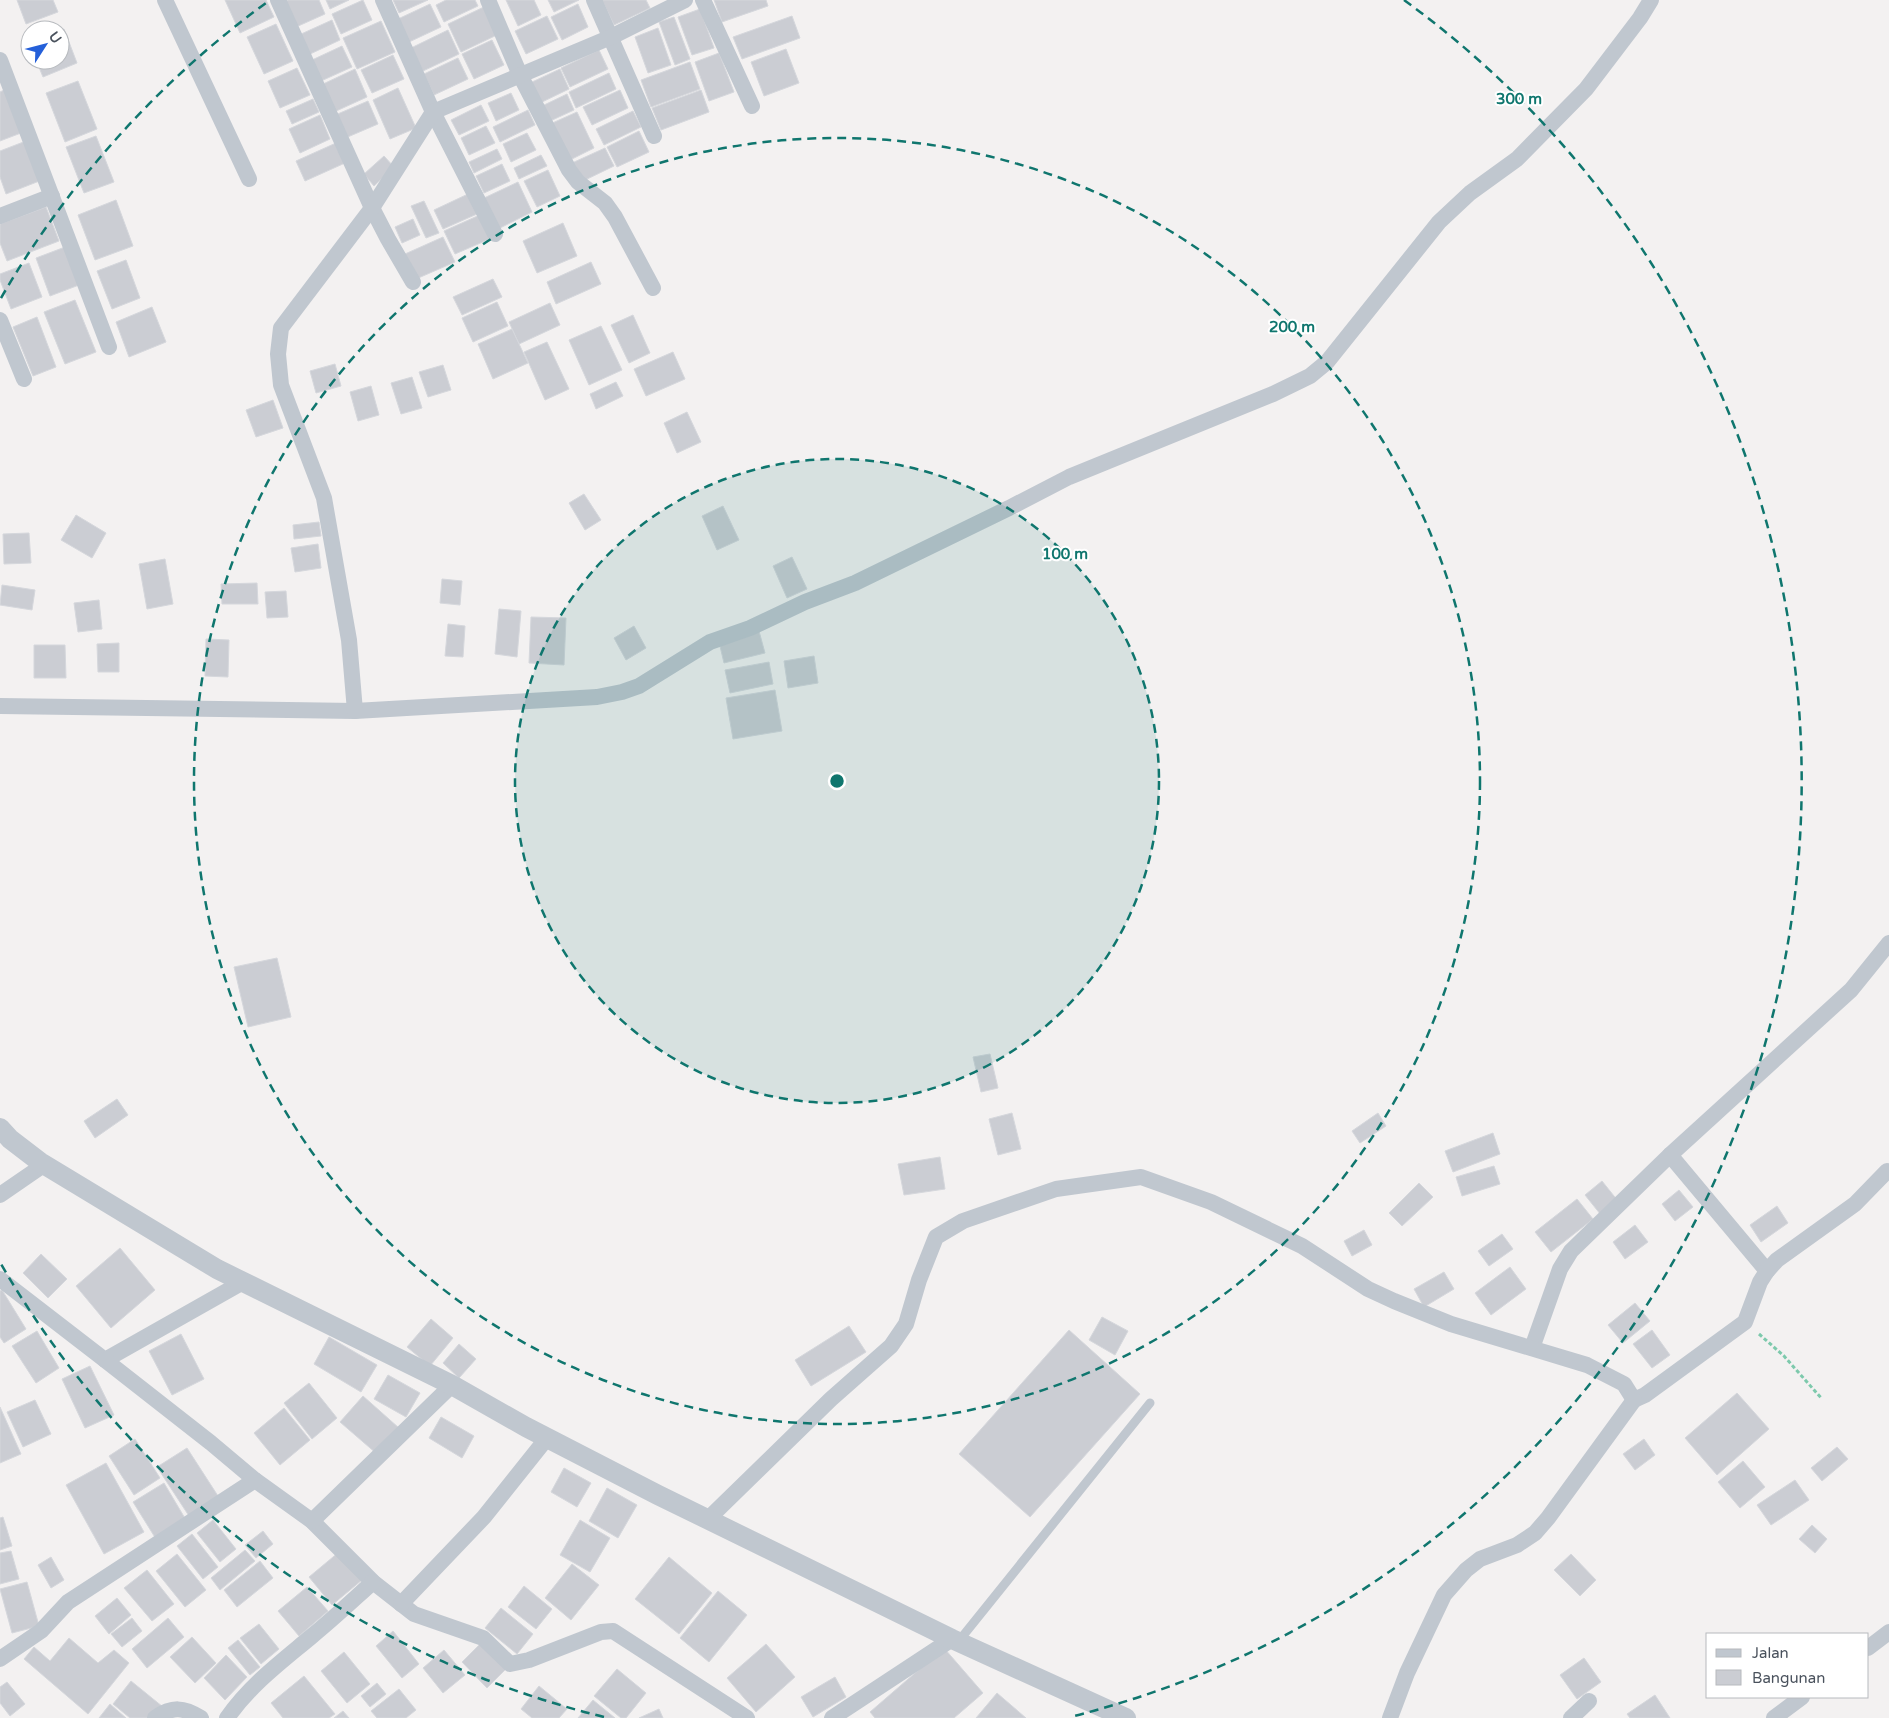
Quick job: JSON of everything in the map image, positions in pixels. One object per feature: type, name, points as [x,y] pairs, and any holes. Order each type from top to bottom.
[{"type":"street","points":[[165,0],[249,178]]},
{"type":"street","points":[[278,0],[372,208],[412,282]]},
{"type":"street","points":[[383,0],[433,112],[495,234]]},
{"type":"street","points":[[488,0],[520,75],[568,170],[578,182],[605,203],[615,216],[654,288]]},
{"type":"street","points":[[594,0],[654,136]]},
{"type":"street","points":[[356,711],[349,640],[324,498],[281,385],[278,354],[281,328],[372,208],[433,112],[611,37],[685,0]]},
{"type":"street","points":[[703,0],[752,106]]},
{"type":"street","points":[[0,706],[356,711],[597,697],[639,686],[710,642],[750,628],[805,602],[855,583],[1069,477],[1272,394],[1310,376],[1333,355],[1439,222],[1470,194],[1517,159],[1586,88],[1640,18],[1651,0]]},
{"type":"street","points":[[0,60],[109,347]]},
{"type":"street","points":[[0,216],[52,196]]},
{"type":"street","points":[[0,320],[24,379]]},
{"type":"street","points":[[1532,1348],[1560,1269],[1571,1251],[1670,1155],[1851,990],[1889,943]]},
{"type":"street","points":[[0,1128],[10,1139],[45,1164],[217,1269],[452,1385],[547,1438],[658,1495],[955,1641],[1126,1718]]},
{"type":"street","points":[[1670,1155],[1767,1270]]},
{"type":"street","points":[[0,1195],[45,1164]]},
{"type":"street","points":[[1390,1718],[1407,1673],[1444,1595],[1466,1570],[1480,1558],[1517,1545],[1535,1533],[1554,1510],[1634,1400],[1645,1396],[1745,1322],[1760,1282],[1767,1270],[1777,1260],[1856,1204],[1887,1171]]},
{"type":"street","points":[[708,1519],[831,1399],[891,1346],[906,1324],[919,1280],[936,1237],[963,1221],[1056,1189],[1142,1177],[1210,1202],[1302,1246],[1368,1289],[1394,1301],[1451,1324],[1588,1365],[1624,1384],[1634,1400]]},
{"type":"street","points":[[0,1279],[211,1443],[255,1480],[312,1522],[373,1582],[414,1614],[483,1638],[510,1664],[530,1660],[601,1632],[613,1631],[746,1718]]},
{"type":"street","points":[[105,1360],[243,1282]]},
{"type":"street","points":[[312,1522],[452,1385]]},
{"type":"street","points":[[400,1604],[484,1517],[547,1438]]},
{"type":"street","points":[[0,1659],[41,1631],[68,1602],[255,1480]]},
{"type":"street","points":[[227,1718],[239,1701],[265,1674],[314,1635],[373,1582]]},
{"type":"street","points":[[1869,1647],[1889,1632]]},
{"type":"street","points":[[832,1718],[955,1641]]},
{"type":"street","points":[[1774,1718],[1801,1698]]},
{"type":"street","points":[[1571,1718],[1589,1701]]},
{"type":"street","points":[[154,1718],[172,1709],[181,1709],[201,1718]]},
{"type":"lane","points":[[955,1641],[1150,1403]]},
{"type":"path","points":[[1745,1322],[1784,1356],[1822,1399]]},
{"type":"building","points":[[17,0],[53,0],[58,12],[37,20],[24,20]]},
{"type":"building","points":[[225,0],[266,0],[274,17],[240,33]]},
{"type":"building","points":[[288,0],[319,0],[325,14],[296,27],[284,2]]},
{"type":"building","points":[[326,0],[349,0],[330,9]]},
{"type":"building","points":[[363,0],[372,20],[341,34],[332,14]]},
{"type":"building","points":[[393,0],[428,0],[399,13]]},
{"type":"building","points":[[446,0],[475,0],[478,6],[444,22],[436,5]]},
{"type":"building","points":[[506,0],[534,0],[541,15],[518,26]]},
{"type":"building","points":[[548,0],[579,0],[554,12]]},
{"type":"building","points":[[602,0],[646,0],[650,8],[614,25]]},
{"type":"building","points":[[714,0],[766,0],[768,6],[722,22]]},
{"type":"building","points":[[430,4],[441,27],[409,42],[398,19]]},
{"type":"building","points":[[578,4],[588,27],[562,40],[551,17]]},
{"type":"building","points":[[486,6],[499,34],[461,52],[448,24]]},
{"type":"building","points":[[700,9],[714,48],[692,55],[678,17]]},
{"type":"building","points":[[547,16],[558,39],[526,54],[515,31]]},
{"type":"building","points":[[792,16],[800,38],[742,59],[733,37]]},
{"type":"building","points":[[674,17],[690,59],[675,65],[659,22]]},
{"type":"building","points":[[332,20],[340,40],[308,55],[299,35]]},
{"type":"building","points":[[381,21],[395,52],[357,69],[343,38]]},
{"type":"building","points":[[276,24],[293,61],[264,74],[247,37]]},
{"type":"building","points":[[658,28],[671,65],[648,73],[635,37]]},
{"type":"building","points":[[448,30],[459,54],[423,71],[411,48]]},
{"type":"building","points":[[492,40],[504,65],[474,79],[462,54]]},
{"type":"building","points":[[70,45],[77,63],[70,66]]},
{"type":"building","points":[[342,46],[352,67],[321,81],[312,60]]},
{"type":"building","points":[[786,49],[799,83],[764,96],[751,62]]},
{"type":"building","points":[[599,50],[608,69],[570,87],[561,68]]},
{"type":"building","points":[[719,53],[734,92],[709,101],[695,62]]},
{"type":"building","points":[[393,55],[404,79],[372,93],[361,70]]},
{"type":"building","points":[[458,58],[468,79],[434,95],[424,74]]},
{"type":"building","points":[[690,62],[700,89],[651,107],[641,80]]},
{"type":"building","points":[[297,68],[310,95],[280,108],[268,81]]},
{"type":"building","points":[[355,69],[367,97],[334,112],[321,85]]},
{"type":"building","points":[[560,69],[569,89],[540,103],[530,83]]},
{"type":"building","points":[[40,70],[60,70],[43,77]]},
{"type":"building","points":[[609,73],[616,89],[576,108],[569,92]]},
{"type":"building","points":[[78,81],[97,129],[65,142],[46,93]]},
{"type":"building","points":[[398,88],[416,128],[390,139],[373,100]]},
{"type":"building","points":[[4,90],[21,133],[0,141],[0,92]]},
{"type":"building","points":[[620,90],[628,108],[592,125],[583,107]]},
{"type":"building","points":[[701,90],[709,112],[661,130],[652,108]]},
{"type":"building","points":[[511,93],[519,110],[496,121],[488,103]]},
{"type":"building","points":[[567,94],[574,110],[548,122],[540,107]]},
{"type":"building","points":[[313,99],[319,112],[292,124],[286,111]]},
{"type":"building","points":[[368,101],[378,124],[343,139],[333,116]]},
{"type":"building","points":[[481,105],[489,121],[459,135],[451,120]]},
{"type":"building","points":[[528,110],[535,125],[500,142],[493,127]]},
{"type":"building","points":[[633,111],[641,127],[604,145],[596,129]]},
{"type":"building","points":[[577,112],[594,148],[566,162],[548,125]]},
{"type":"building","points":[[320,115],[330,139],[300,153],[289,129]]},
{"type":"building","points":[[486,126],[495,143],[469,155],[461,138]]},
{"type":"building","points":[[639,131],[649,152],[617,167],[607,147]]},
{"type":"building","points":[[527,133],[536,150],[511,162],[503,144]]},
{"type":"building","points":[[96,136],[114,182],[84,193],[66,147]]},
{"type":"building","points":[[26,141],[42,180],[6,194],[0,177],[0,151]]},
{"type":"building","points":[[336,143],[345,163],[305,181],[296,161]]},
{"type":"building","points":[[605,148],[614,166],[581,182],[572,163]]},
{"type":"building","points":[[497,149],[502,159],[474,173],[469,162]]},
{"type":"building","points":[[541,155],[547,166],[519,179],[514,168]]},
{"type":"building","points":[[384,156],[394,167],[374,186],[364,174]]},
{"type":"building","points":[[502,164],[510,181],[484,193],[476,176]]},
{"type":"building","points":[[548,170],[560,196],[537,207],[524,181]]},
{"type":"building","points":[[518,182],[532,212],[496,230],[482,199]]},
{"type":"building","points":[[468,194],[477,214],[443,229],[434,210]]},
{"type":"building","points":[[116,200],[133,246],[95,260],[78,215]]},
{"type":"building","points":[[424,201],[439,233],[426,238],[411,206]]},
{"type":"building","points":[[46,207],[59,241],[7,261],[0,243],[0,224]]},
{"type":"building","points":[[482,214],[492,238],[455,254],[444,231]]},
{"type":"building","points":[[413,219],[420,235],[402,243],[395,227]]},
{"type":"building","points":[[563,223],[577,256],[537,273],[523,241]]},
{"type":"building","points":[[443,237],[455,262],[416,279],[405,254]]},
{"type":"building","points":[[65,247],[79,285],[50,296],[36,258]]},
{"type":"building","points":[[126,260],[140,298],[112,309],[97,271]]},
{"type":"building","points":[[591,262],[601,284],[556,304],[547,282]]},
{"type":"building","points":[[29,263],[42,297],[11,309],[0,280],[0,274]]},
{"type":"building","points":[[493,279],[502,297],[462,315],[453,297]]},
{"type":"building","points":[[75,300],[96,352],[65,364],[44,312]]},
{"type":"building","points":[[497,302],[508,326],[473,342],[462,318]]},
{"type":"building","points":[[550,303],[560,325],[519,344],[509,322]]},
{"type":"building","points":[[152,307],[166,342],[129,357],[116,322]]},
{"type":"building","points":[[633,315],[650,353],[629,363],[611,325]]},
{"type":"building","points":[[37,317],[56,367],[33,376],[13,327]]},
{"type":"building","points":[[601,326],[622,370],[589,385],[569,340]]},
{"type":"building","points":[[512,329],[528,363],[493,379],[478,344]]},
{"type":"building","points":[[547,342],[569,389],[545,400],[524,352]]},
{"type":"building","points":[[673,352],[685,379],[646,396],[634,369]]},
{"type":"building","points":[[335,364],[341,386],[316,393],[310,371]]},
{"type":"building","points":[[443,365],[451,390],[428,397],[419,372]]},
{"type":"building","points":[[412,377],[422,408],[401,414],[391,383]]},
{"type":"building","points":[[616,382],[623,396],[596,409],[590,394]]},
{"type":"building","points":[[371,386],[379,415],[358,421],[350,392]]},
{"type":"building","points":[[273,400],[283,428],[256,437],[246,410]]},
{"type":"building","points":[[687,412],[701,442],[677,453],[664,423]]},
{"type":"building","points":[[584,494],[601,520],[585,530],[569,503]]},
{"type":"building","points":[[723,506],[739,540],[717,550],[702,516]]},
{"type":"building","points":[[76,515],[106,533],[92,558],[61,540]]},
{"type":"building","points":[[319,522],[321,536],[294,539],[293,525]]},
{"type":"building","points":[[29,533],[31,563],[4,564],[3,534]]},
{"type":"building","points":[[318,544],[321,568],[295,572],[291,548]]},
{"type":"building","points":[[792,557],[807,589],[787,598],[773,566]]},
{"type":"building","points":[[165,559],[173,604],[147,609],[139,564]]},
{"type":"building","points":[[442,579],[462,581],[460,605],[440,603]]},
{"type":"building","points":[[257,583],[258,604],[222,604],[221,584]]},
{"type":"building","points":[[2,585],[35,590],[32,610],[0,605]]},
{"type":"building","points":[[286,591],[288,617],[267,618],[265,592]]},
{"type":"building","points":[[99,600],[102,629],[78,632],[74,603]]},
{"type":"building","points":[[499,609],[521,611],[517,657],[495,654]]},
{"type":"building","points":[[531,617],[566,618],[564,665],[529,663]]},
{"type":"building","points":[[448,624],[465,626],[463,657],[445,656]]},
{"type":"building","points":[[634,626],[646,648],[626,660],[614,638]]},
{"type":"building","points":[[759,631],[765,653],[724,663],[719,642]]},
{"type":"building","points":[[206,639],[229,640],[228,677],[205,676]]},
{"type":"building","points":[[119,643],[119,672],[98,672],[97,644]]},
{"type":"building","points":[[34,645],[65,645],[66,678],[34,678]]},
{"type":"building","points":[[814,656],[818,683],[788,688],[784,661]]},
{"type":"building","points":[[769,662],[773,684],[730,693],[725,670]]},
{"type":"building","points":[[775,690],[782,731],[733,739],[726,698]]},
{"type":"building","points":[[277,958],[291,1017],[248,1027],[234,967]]},
{"type":"building","points":[[990,1054],[998,1088],[981,1092],[973,1057]]},
{"type":"building","points":[[117,1099],[128,1115],[95,1138],[84,1121]]},
{"type":"building","points":[[1012,1113],[1021,1149],[998,1155],[989,1119]]},
{"type":"building","points":[[1378,1113],[1386,1126],[1360,1143],[1352,1131]]},
{"type":"building","points":[[1493,1133],[1500,1154],[1453,1172],[1445,1151]]},
{"type":"building","points":[[940,1157],[945,1189],[904,1195],[898,1164]]},
{"type":"building","points":[[1494,1166],[1500,1184],[1462,1196],[1456,1177]]},
{"type":"building","points":[[1602,1181],[1618,1201],[1601,1215],[1585,1195]]},
{"type":"building","points":[[1419,1183],[1433,1197],[1402,1226],[1389,1213]]},
{"type":"building","points":[[1679,1190],[1693,1207],[1675,1221],[1662,1204]]},
{"type":"building","points":[[1577,1199],[1593,1219],[1551,1252],[1535,1232]]},
{"type":"building","points":[[1777,1206],[1788,1223],[1761,1242],[1750,1225]]},
{"type":"building","points":[[1635,1225],[1648,1242],[1625,1259],[1613,1242]]},
{"type":"building","points":[[1364,1230],[1372,1245],[1352,1256],[1344,1241]]},
{"type":"building","points":[[1502,1234],[1513,1249],[1489,1266],[1478,1251]]},
{"type":"building","points":[[120,1248],[155,1290],[111,1328],[76,1286]]},
{"type":"building","points":[[41,1254],[67,1279],[48,1298],[23,1273]]},
{"type":"building","points":[[1510,1267],[1526,1289],[1491,1315],[1475,1293]]},
{"type":"building","points":[[1444,1272],[1454,1289],[1424,1307],[1414,1289]]},
{"type":"building","points":[[2,1290],[26,1329],[4,1343],[0,1337],[0,1291]]},
{"type":"building","points":[[1635,1303],[1650,1321],[1623,1343],[1608,1325]]},
{"type":"building","points":[[1102,1317],[1128,1331],[1115,1355],[1089,1340]]},
{"type":"building","points":[[431,1319],[453,1338],[430,1366],[407,1347]]},
{"type":"building","points":[[849,1326],[866,1352],[811,1386],[795,1360]]},
{"type":"building","points":[[1069,1330],[1140,1394],[1030,1517],[959,1454]]},
{"type":"building","points":[[1652,1330],[1670,1355],[1652,1368],[1633,1344]]},
{"type":"building","points":[[37,1331],[59,1368],[36,1383],[12,1346]]},
{"type":"building","points":[[181,1334],[204,1379],[172,1395],[149,1351]]},
{"type":"building","points":[[329,1337],[377,1365],[361,1392],[314,1364]]},
{"type":"building","points":[[459,1344],[476,1359],[459,1378],[443,1363]]},
{"type":"building","points":[[90,1366],[114,1415],[85,1428],[62,1379]]},
{"type":"building","points":[[388,1375],[420,1393],[406,1417],[374,1399]]},
{"type":"building","points":[[309,1383],[337,1418],[312,1439],[284,1403]]},
{"type":"building","points":[[1737,1393],[1769,1429],[1717,1475],[1685,1438]]},
{"type":"building","points":[[363,1396],[399,1428],[377,1454],[340,1422]]},
{"type":"building","points":[[35,1400],[51,1434],[23,1447],[7,1412]]},
{"type":"building","points":[[0,1407],[21,1454],[0,1463]]},
{"type":"building","points":[[284,1408],[310,1440],[280,1465],[254,1433]]},
{"type":"building","points":[[441,1417],[474,1436],[462,1458],[429,1438]]},
{"type":"building","points":[[135,1439],[160,1478],[134,1495],[109,1456]]},
{"type":"building","points":[[1644,1439],[1655,1455],[1635,1470],[1623,1454]]},
{"type":"building","points":[[1837,1447],[1848,1459],[1822,1481],[1811,1468]]},
{"type":"building","points":[[187,1448],[218,1496],[189,1516],[157,1467]]},
{"type":"building","points":[[1743,1461],[1765,1487],[1740,1508],[1718,1482]]},
{"type":"building","points":[[106,1463],[144,1532],[104,1554],[66,1485]]},
{"type":"building","points":[[564,1468],[591,1483],[577,1507],[551,1492]]},
{"type":"building","points":[[1795,1480],[1809,1500],[1771,1525],[1757,1505]]},
{"type":"building","points":[[164,1483],[186,1520],[156,1539],[133,1502]]},
{"type":"building","points":[[607,1488],[637,1505],[618,1538],[589,1521]]},
{"type":"building","points":[[3,1517],[12,1546],[0,1550],[0,1518]]},
{"type":"building","points":[[213,1520],[236,1549],[220,1562],[197,1533]]},
{"type":"building","points":[[580,1520],[610,1538],[590,1572],[560,1555]]},
{"type":"building","points":[[1812,1525],[1827,1539],[1815,1553],[1799,1539]]},
{"type":"building","points":[[263,1531],[273,1544],[256,1558],[245,1545]]},
{"type":"building","points":[[192,1534],[218,1567],[203,1579],[177,1546]]},
{"type":"building","points":[[245,1550],[255,1561],[220,1590],[211,1578]]},
{"type":"building","points":[[11,1551],[19,1579],[0,1584],[0,1553]]},
{"type":"building","points":[[339,1552],[362,1580],[332,1605],[309,1577]]},
{"type":"building","points":[[177,1554],[206,1590],[185,1607],[156,1571]]},
{"type":"building","points":[[1571,1554],[1596,1580],[1580,1596],[1554,1570]]},
{"type":"building","points":[[51,1557],[64,1580],[51,1588],[38,1565]]},
{"type":"building","points":[[669,1557],[712,1593],[679,1634],[635,1599]]},
{"type":"building","points":[[260,1561],[273,1578],[237,1607],[224,1590]]},
{"type":"building","points":[[572,1564],[599,1585],[571,1620],[545,1598]]},
{"type":"building","points":[[147,1570],[174,1604],[152,1621],[124,1588]]},
{"type":"building","points":[[27,1582],[39,1626],[12,1633],[0,1589]]},
{"type":"building","points":[[524,1586],[552,1609],[536,1629],[508,1607]]},
{"type":"building","points":[[307,1587],[328,1611],[299,1636],[278,1611]]},
{"type":"building","points":[[718,1591],[747,1615],[709,1662],[680,1638]]},
{"type":"building","points":[[117,1598],[131,1615],[109,1634],[95,1616]]},
{"type":"building","points":[[501,1608],[533,1634],[517,1654],[485,1628]]},
{"type":"building","points":[[132,1618],[142,1631],[122,1647],[111,1634]]},
{"type":"building","points":[[168,1618],[184,1637],[147,1668],[132,1649]]},
{"type":"building","points":[[259,1624],[279,1649],[261,1664],[240,1638]]},
{"type":"building","points":[[393,1631],[419,1664],[402,1678],[376,1646]]},
{"type":"building","points":[[192,1637],[216,1663],[195,1683],[170,1657]]},
{"type":"building","points":[[69,1638],[98,1663],[114,1650],[129,1663],[88,1714],[24,1659],[34,1647],[50,1661]]},
{"type":"building","points":[[238,1640],[260,1667],[250,1675],[228,1648]]},
{"type":"building","points":[[482,1642],[507,1668],[487,1688],[462,1662]]},
{"type":"building","points":[[766,1644],[795,1677],[756,1712],[727,1678]]},
{"type":"building","points":[[944,1648],[983,1693],[954,1718],[875,1718],[870,1712]]},
{"type":"building","points":[[444,1650],[465,1675],[443,1693],[423,1668]]},
{"type":"building","points":[[344,1652],[370,1684],[347,1703],[321,1671]]},
{"type":"building","points":[[226,1655],[247,1677],[225,1700],[204,1678]]},
{"type":"building","points":[[1584,1658],[1601,1682],[1577,1699],[1560,1675]]},
{"type":"building","points":[[617,1669],[646,1693],[626,1718],[621,1718],[594,1696]]},
{"type":"building","points":[[304,1676],[335,1714],[329,1718],[283,1718],[271,1703]]},
{"type":"building","points":[[835,1677],[846,1697],[813,1717],[801,1697]]},
{"type":"building","points":[[131,1681],[163,1707],[154,1718],[130,1718],[113,1704]]},
{"type":"building","points":[[7,1682],[25,1704],[10,1716],[0,1703],[0,1687]]},
{"type":"building","points":[[377,1683],[386,1694],[370,1707],[361,1696]]},
{"type":"building","points":[[539,1686],[567,1709],[559,1718],[532,1718],[521,1709]]},
{"type":"building","points":[[399,1689],[416,1710],[406,1718],[377,1718],[371,1711]]},
{"type":"building","points":[[997,1693],[1026,1718],[976,1718]]},
{"type":"building","points":[[1655,1695],[1670,1718],[1630,1718],[1627,1714]]},
{"type":"building","points":[[593,1700],[615,1718],[578,1718]]},
{"type":"building","points":[[110,1704],[126,1718],[99,1718]]},
{"type":"building","points":[[659,1709],[663,1718],[639,1718]]},
{"type":"building","points":[[343,1711],[349,1718],[334,1718]]}]
